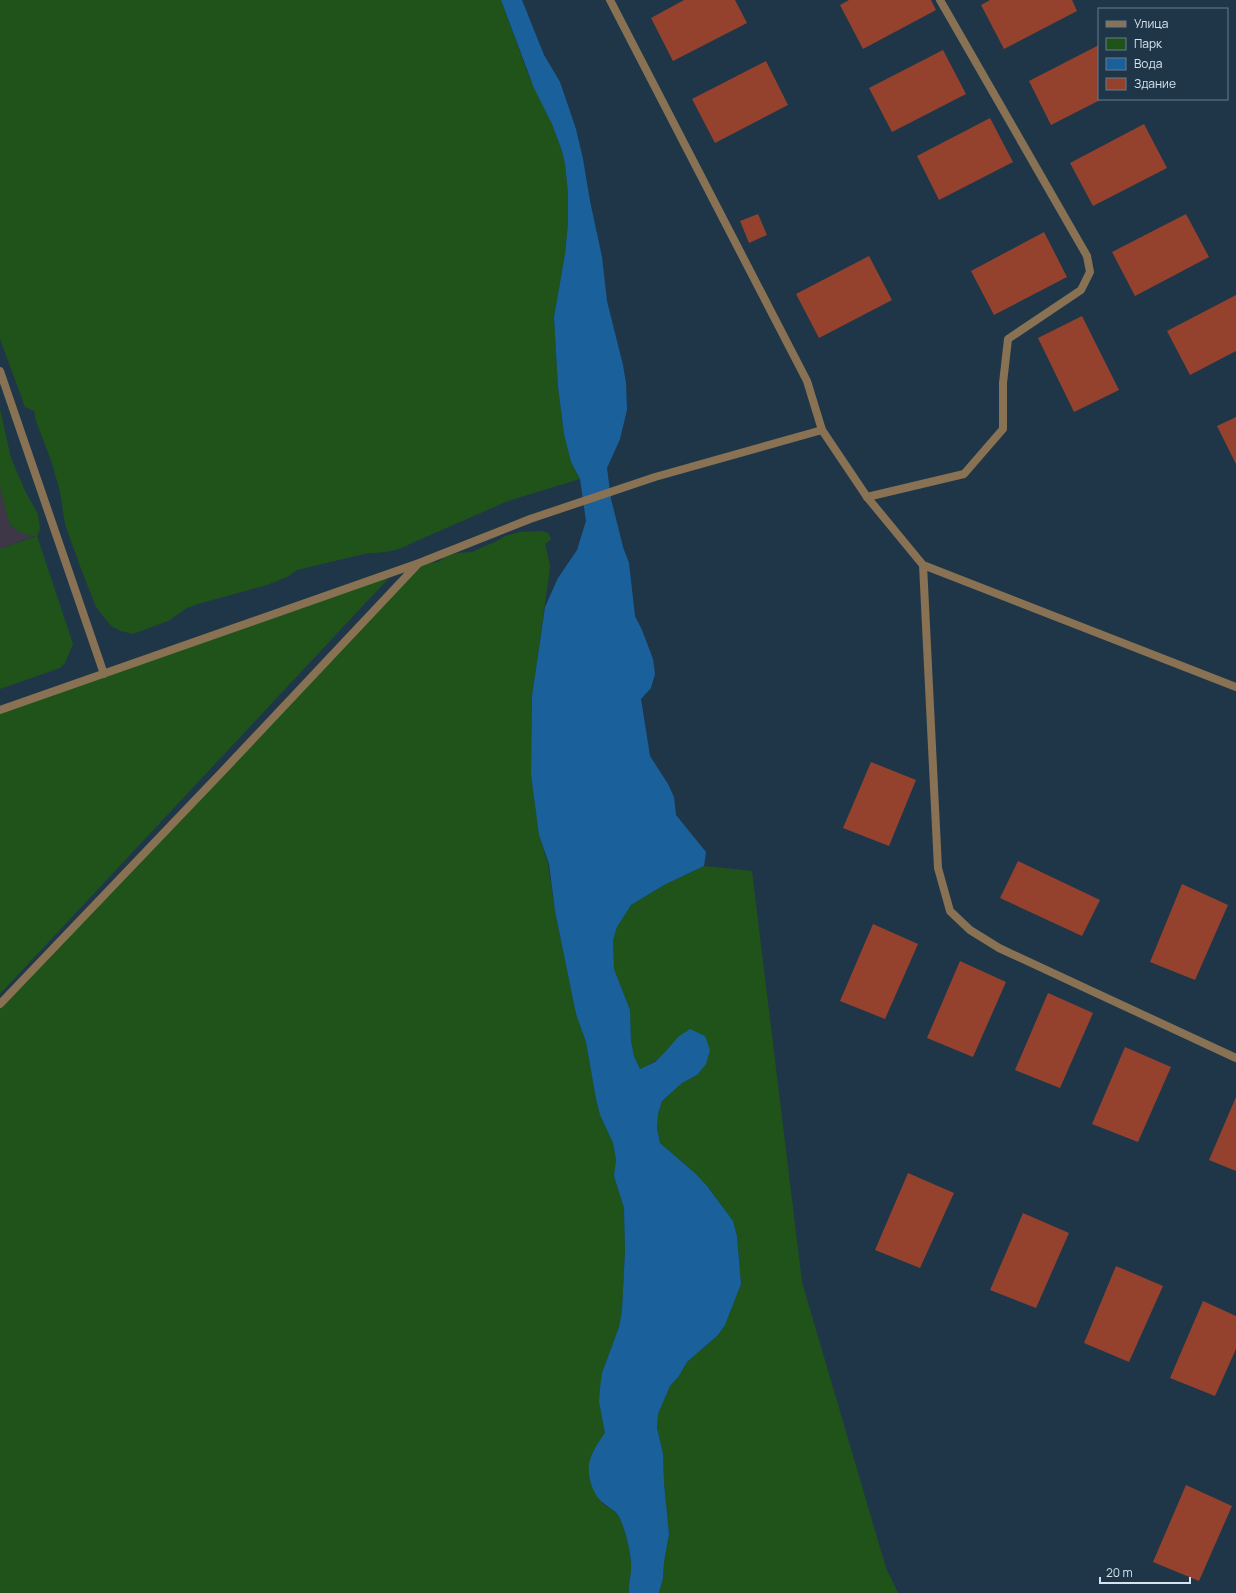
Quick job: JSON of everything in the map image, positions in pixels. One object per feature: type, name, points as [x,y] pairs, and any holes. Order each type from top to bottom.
[{"type":"street","points":[[610,0],[807,381],[822,430],[867,497],[923,566],[1236,687]]},
{"type":"street","points":[[867,497],[964,474],[1003,429],[1004,383],[1008,339],[1081,290],[1090,272],[1088,256],[940,0]]},
{"type":"street","points":[[0,371],[104,674]]},
{"type":"street","points":[[0,710],[419,563],[530,519],[655,477],[822,430]]},
{"type":"street","points":[[0,1004],[227,768],[419,563]]},
{"type":"street","points":[[923,566],[938,868],[950,911],[970,930],[998,948],[1236,1058]]},
{"type":"shaded area","points":[[0,487],[11,526],[23,534],[37,535],[0,549]]},
{"type":"green space","points":[[0,0],[501,0],[528,74],[552,124],[565,164],[568,193],[568,223],[565,254],[554,317],[558,387],[564,434],[571,462],[580,479],[508,501],[396,550],[368,553],[297,570],[287,577],[267,585],[198,604],[187,608],[168,621],[133,634],[121,631],[111,626],[96,607],[80,566],[65,524],[60,492],[52,463],[36,421],[34,411],[25,407],[0,339]]},
{"type":"green space","points":[[0,409],[11,458],[26,493],[38,514],[40,529],[37,536],[73,644],[65,663],[60,668],[0,689],[0,549],[36,536],[23,534],[11,526],[8,519],[0,487]]},
{"type":"green space","points":[[541,531],[548,533],[551,539],[545,544],[550,565],[532,696],[531,775],[539,835],[548,864],[555,911],[576,1014],[586,1042],[600,1115],[613,1143],[616,1160],[614,1176],[624,1208],[625,1251],[622,1311],[619,1327],[602,1373],[599,1402],[605,1433],[593,1453],[590,1473],[600,1500],[617,1514],[625,1532],[630,1551],[631,1563],[629,1593],[0,1593],[0,1008],[423,563],[439,562],[444,557],[457,553],[472,552],[505,536],[519,532]]},
{"type":"green space","points":[[392,573],[387,580],[0,994],[0,708]]},
{"type":"green space","points":[[704,866],[752,871],[802,1282],[886,1568],[898,1593],[659,1593],[663,1578],[669,1534],[663,1454],[657,1428],[658,1414],[670,1386],[679,1376],[687,1362],[718,1335],[725,1325],[741,1284],[737,1236],[733,1221],[707,1186],[696,1174],[660,1143],[657,1128],[658,1114],[662,1101],[682,1083],[697,1075],[678,1037],[662,1056],[653,1063],[640,1069],[634,1056],[631,1041],[630,1010],[614,969],[613,940],[617,927],[631,905],[664,885]]},
{"type":"water","points":[[501,0],[522,0],[544,55],[560,82],[576,129],[602,257],[607,301],[626,383],[627,410],[620,439],[607,468],[611,499],[623,547],[629,563],[635,616],[653,659],[655,674],[651,688],[641,699],[650,756],[668,784],[674,797],[676,815],[706,852],[704,866],[664,885],[631,905],[617,927],[613,940],[614,969],[630,1010],[631,1041],[634,1056],[640,1069],[655,1062],[678,1037],[690,1029],[705,1036],[710,1050],[706,1064],[697,1075],[682,1083],[662,1101],[658,1114],[657,1128],[660,1143],[696,1174],[707,1186],[733,1221],[737,1236],[741,1284],[725,1325],[718,1335],[687,1362],[679,1376],[670,1386],[658,1414],[657,1428],[663,1454],[669,1534],[663,1578],[659,1593],[629,1593],[631,1564],[630,1551],[625,1532],[617,1514],[602,1502],[595,1494],[589,1476],[590,1460],[598,1442],[605,1433],[599,1402],[602,1373],[619,1327],[622,1311],[625,1251],[624,1208],[614,1176],[616,1160],[613,1143],[600,1115],[586,1042],[576,1014],[555,911],[549,864],[539,835],[531,775],[532,696],[545,607],[558,578],[577,550],[586,521],[580,479],[571,462],[564,434],[558,387],[554,317],[565,254],[568,223],[568,193],[562,151],[552,124],[534,88]]},
{"type":"building","points":[[684,0],[735,0],[747,23],[673,61],[651,18]]},
{"type":"building","points":[[849,0],[931,0],[936,10],[863,49],[840,5]]},
{"type":"building","points":[[990,0],[1072,0],[1077,11],[1004,49],[981,5]]},
{"type":"building","points":[[1098,46],[1098,100],[1100,100],[1051,125],[1029,81]]},
{"type":"building","points":[[943,50],[966,94],[892,132],[869,88]]},
{"type":"building","points":[[766,61],[788,105],[715,143],[692,99]]},
{"type":"building","points":[[990,118],[1013,162],[939,200],[917,156]]},
{"type":"building","points":[[1144,124],[1167,168],[1093,206],[1070,163]]},
{"type":"building","points":[[758,214],[767,235],[749,243],[740,221]]},
{"type":"building","points":[[1186,214],[1209,257],[1135,296],[1112,252]]},
{"type":"building","points":[[1044,232],[1067,277],[994,315],[971,271]]},
{"type":"building","points":[[869,256],[892,300],[819,338],[796,294]]},
{"type":"building","points":[[1236,295],[1236,351],[1190,375],[1167,331]]},
{"type":"building","points":[[1082,316],[1119,390],[1074,412],[1038,338]]},
{"type":"building","points":[[1236,417],[1236,464],[1217,426]]},
{"type":"building","points":[[871,762],[916,780],[889,846],[843,828]]},
{"type":"building","points":[[1018,861],[1100,900],[1082,936],[1000,898]]},
{"type":"building","points":[[1182,884],[1228,905],[1195,980],[1150,962]]},
{"type":"building","points":[[873,924],[918,944],[885,1019],[840,1001]]},
{"type":"building","points":[[960,961],[1006,982],[973,1057],[927,1038]]},
{"type":"building","points":[[1048,993],[1093,1013],[1060,1088],[1015,1070]]},
{"type":"building","points":[[1125,1047],[1171,1067],[1138,1142],[1092,1124]]},
{"type":"building","points":[[1236,1097],[1236,1171],[1209,1160]]},
{"type":"building","points":[[908,1173],[954,1193],[920,1268],[875,1250]]},
{"type":"building","points":[[1023,1213],[1069,1233],[1036,1308],[990,1290]]},
{"type":"building","points":[[1116,1266],[1163,1286],[1129,1362],[1084,1343]]},
{"type":"building","points":[[1203,1301],[1236,1316],[1236,1349],[1215,1396],[1170,1378]]},
{"type":"building","points":[[1186,1485],[1232,1506],[1199,1581],[1153,1562]]}]
